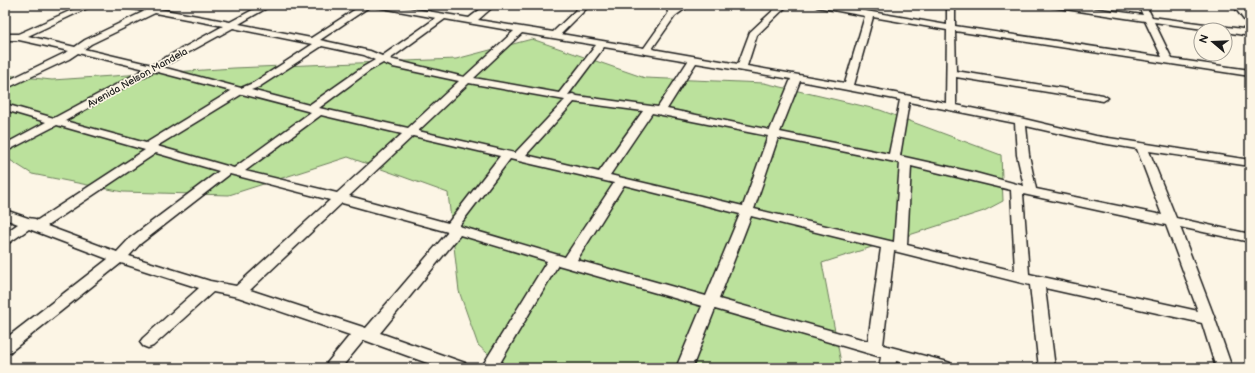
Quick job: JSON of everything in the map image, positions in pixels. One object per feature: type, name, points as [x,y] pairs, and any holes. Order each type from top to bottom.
[{"type":"street","points":[[19,37],[90,5]]},
{"type":"street","points":[[120,5],[157,10],[232,24],[316,42],[366,54],[393,64],[467,80],[655,110],[774,134],[972,176],[1031,192],[1250,238]]},
{"type":"street","points":[[5,86],[76,51],[88,42],[157,10],[172,5]]},
{"type":"street","name":"Avenida Nelson Mandela","points":[[5,149],[268,5]]},
{"type":"street","points":[[5,238],[33,224],[233,94],[256,85],[368,5]]},
{"type":"street","points":[[377,5],[797,77],[1020,121],[1062,132],[1250,163]]},
{"type":"street","points":[[471,21],[491,5]]},
{"type":"street","points":[[554,36],[586,5]]},
{"type":"street","points":[[671,5],[672,14]]},
{"type":"street","points":[[675,5],[685,5]]},
{"type":"street","points":[[646,51],[672,14],[685,5]]},
{"type":"street","points":[[741,68],[753,34],[784,5]]},
{"type":"street","points":[[817,5],[951,28],[1250,73]]},
{"type":"street","points":[[951,5],[951,107]]},
{"type":"street","points":[[1052,5],[1250,33]]},
{"type":"street","points":[[1142,5],[1169,61]]},
{"type":"street","points":[[1239,7],[1250,11]]},
{"type":"street","points":[[1239,7],[1250,22]]},
{"type":"street","points":[[850,87],[869,15]]},
{"type":"street","points":[[5,348],[120,257],[135,240],[315,110],[366,69],[394,53],[442,17]]},
{"type":"street","points":[[239,292],[520,30]]},
{"type":"street","points":[[6,38],[19,37],[154,68],[410,133],[621,181],[1037,281],[1208,319]]},
{"type":"street","points":[[331,368],[365,334],[454,229],[513,156],[568,97],[601,44]]},
{"type":"street","points":[[602,177],[694,59]]},
{"type":"street","points":[[951,73],[1103,98]]},
{"type":"street","points":[[684,368],[747,211],[774,134],[797,77]]},
{"type":"street","points":[[887,368],[882,350],[894,246],[905,98]]},
{"type":"street","points":[[5,107],[232,171],[454,229],[710,303],[944,368]]},
{"type":"street","points":[[1020,121],[1023,155],[1031,192]]},
{"type":"street","points":[[1142,146],[1208,319],[1224,368]]},
{"type":"street","points":[[489,368],[562,261],[621,181]]},
{"type":"street","points":[[1017,188],[1022,277]]},
{"type":"street","points":[[5,214],[101,252],[210,286],[239,292],[365,334],[459,368]]},
{"type":"street","points":[[1037,281],[1047,368]]},
{"type":"street","points":[[148,342],[210,286]]},
{"type":"green space","points":[[532,39],[645,78],[764,83],[880,110],[1001,155],[1003,201],[984,211],[822,263],[842,368],[504,368],[478,345],[459,291],[448,193],[348,157],[229,195],[123,192],[32,174],[5,157],[5,75],[52,80],[234,68],[456,59]]}]
